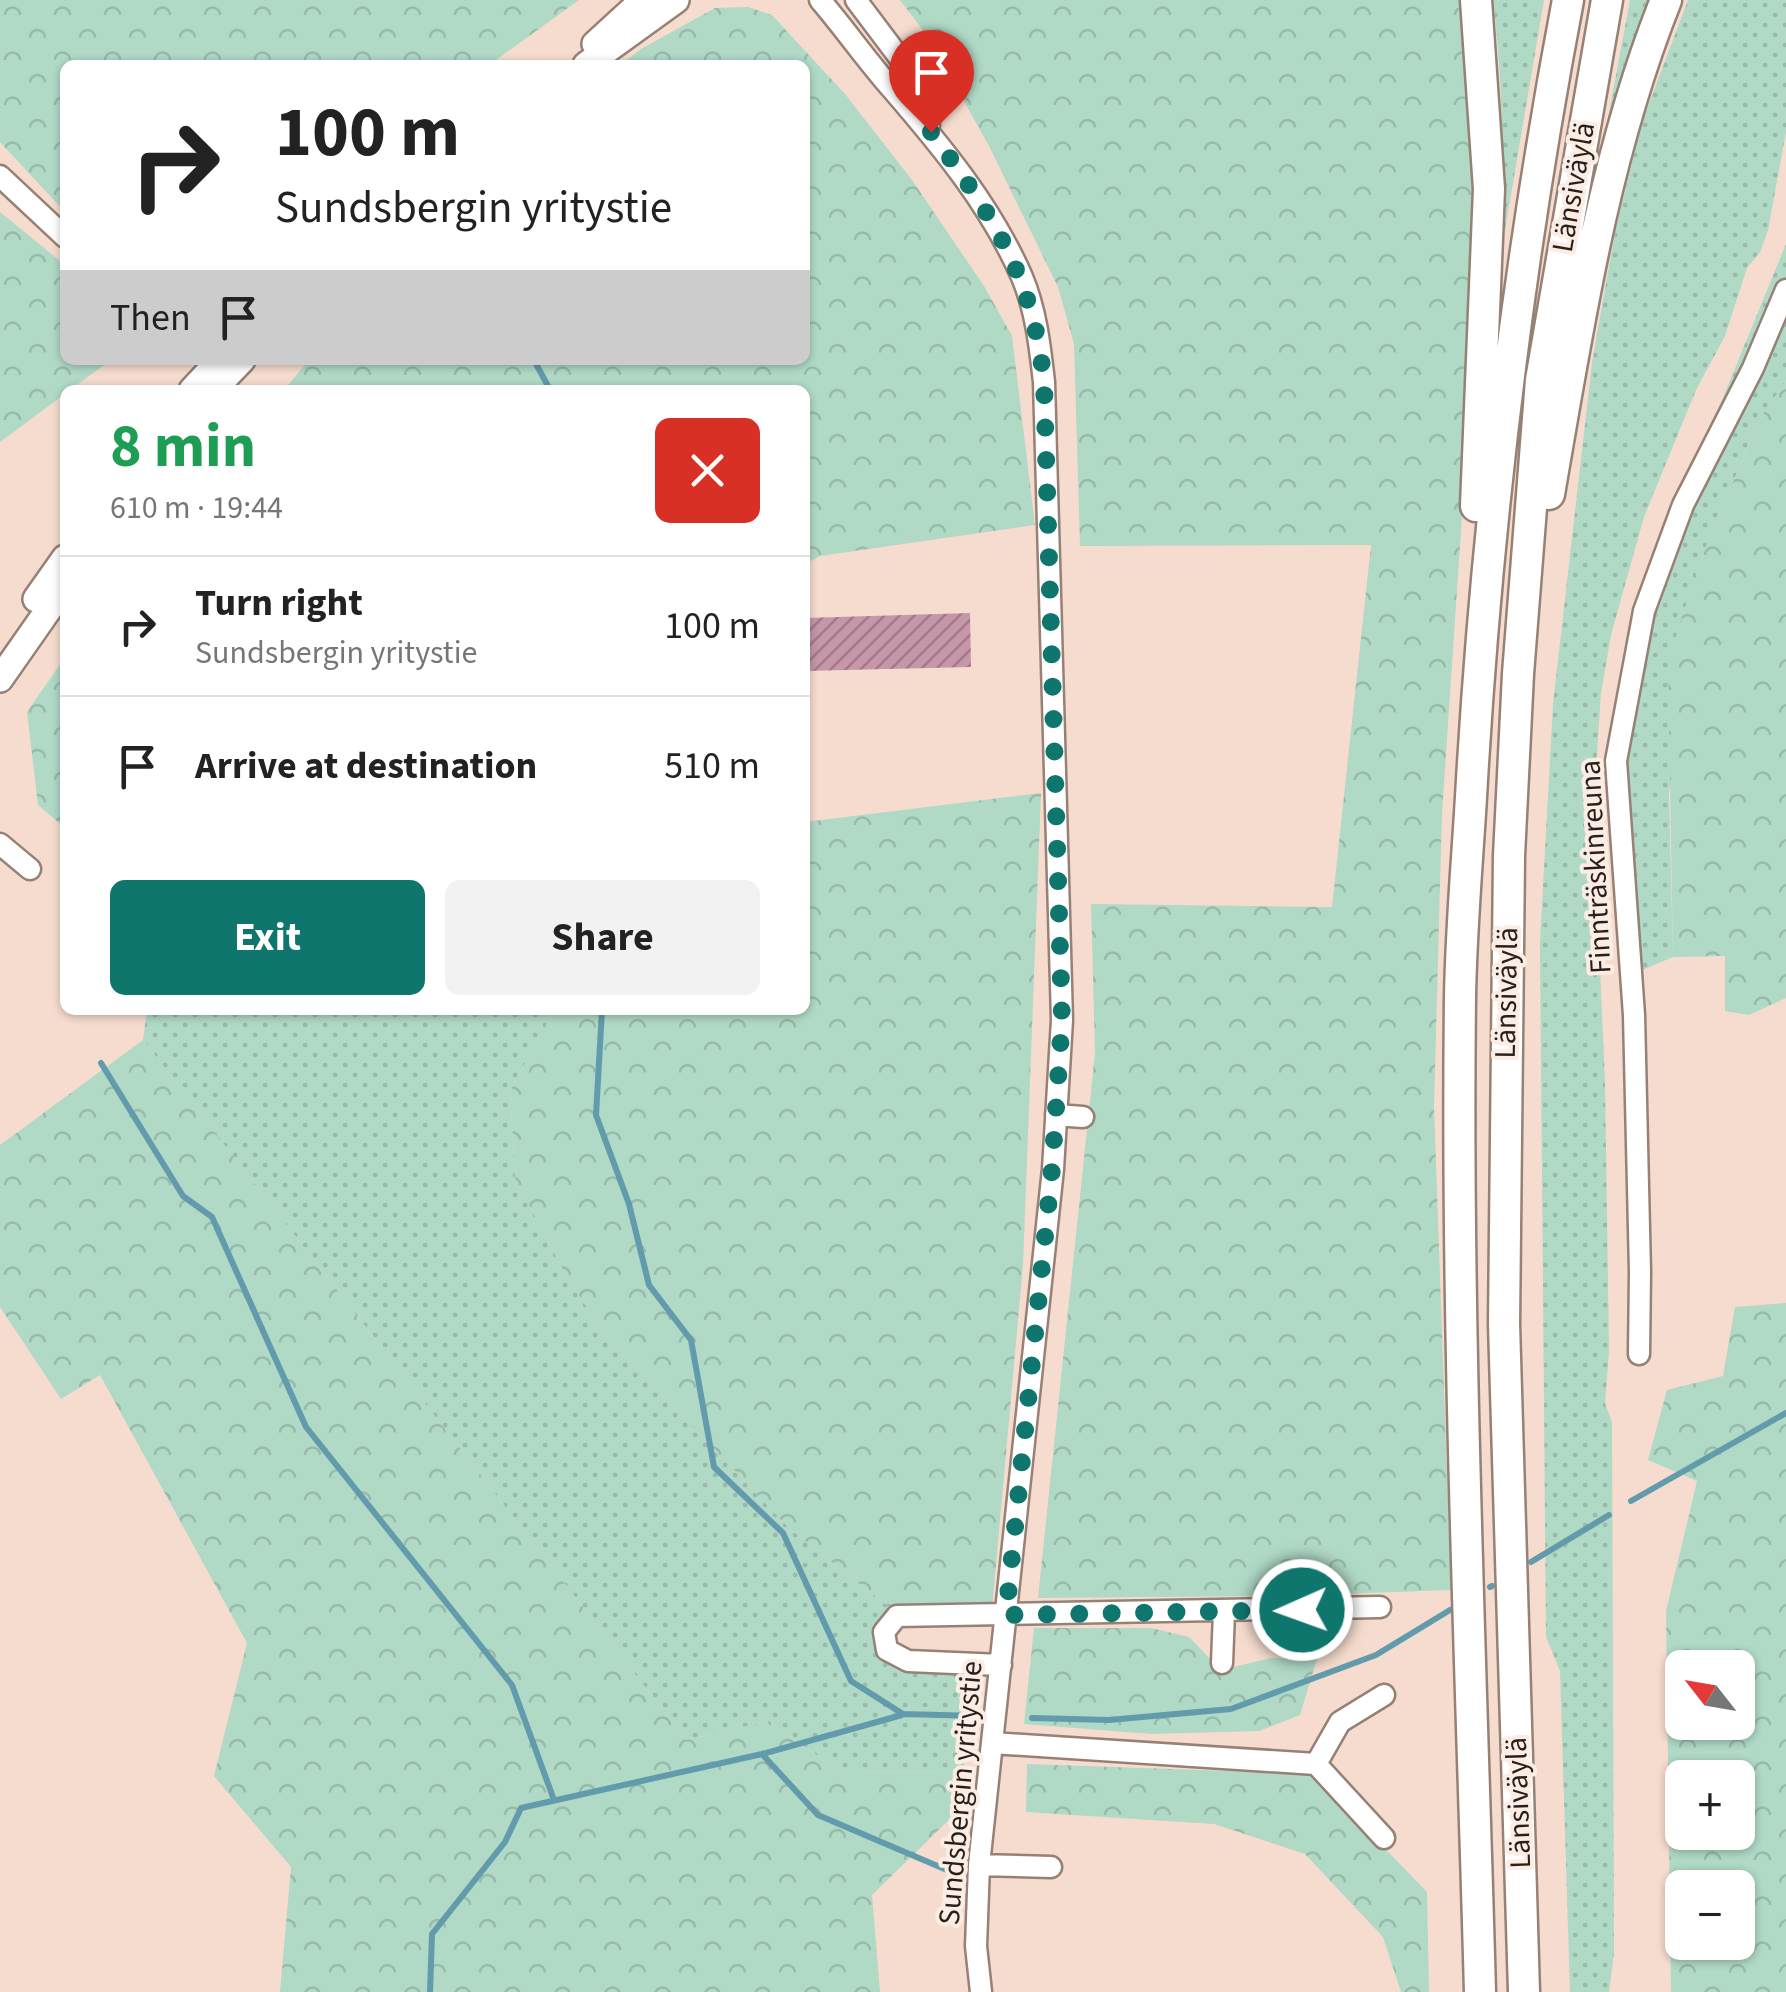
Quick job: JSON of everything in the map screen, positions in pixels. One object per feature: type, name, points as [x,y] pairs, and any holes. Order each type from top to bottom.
[{"type":"highway","points":[[1476,0],[1489,189],[1476,517],[1479,659]]},
{"type":"highway","name":"Länsiväylä","points":[[1480,1992],[1462,1308],[1460,1013],[1479,659],[1509,373],[1542,134],[1568,0]]},
{"type":"highway","name":"Länsiväylä","points":[[1524,1992],[1504,1324],[1505,1004],[1518,674],[1541,380],[1607,0]]},
{"type":"highway","points":[[1518,674],[1607,184],[1666,0]]},
{"type":"main road","points":[[578,60],[642,0]]},
{"type":"main road","points":[[593,60],[676,0]]},
{"type":"main road","points":[[0,652],[60,565]]},
{"type":"main road","points":[[0,679],[60,593]]},
{"type":"street","name":"Sundsbergin yritystie","points":[[820,0],[965,178],[1022,278],[1040,348],[1062,1020],[1056,1116],[979,1865],[976,1946],[981,1992]]},
{"type":"street","name":"Sundsbergin yritystie","points":[[856,0],[911,73],[931,132]]},
{"type":"street","points":[[0,176],[60,232]]},
{"type":"street","name":"Finnträskinreuna","points":[[1639,1354],[1634,1015],[1616,760],[1644,611],[1684,505],[1753,368],[1786,290]]},
{"type":"street","points":[[0,844],[30,868]]},
{"type":"street","points":[[1056,1116],[1084,1116]]},
{"type":"street","points":[[1001,1665],[908,1661],[886,1650],[884,1632],[897,1616],[1380,1607]]},
{"type":"street","points":[[1222,1663],[1224,1612]]},
{"type":"street","points":[[1316,1764],[1340,1722],[1384,1695]]},
{"type":"street","points":[[992,1743],[1316,1764],[1384,1838]]},
{"type":"street","points":[[979,1865],[1051,1867]]},
{"type":"green space","points":[[0,0],[579,0],[496,60],[60,60],[60,207],[0,142]]},
{"type":"green space","points":[[900,0],[1463,0],[1476,214],[1472,367],[1442,813],[1434,1106],[1451,1590],[1038,1598],[1095,1053],[1091,904],[1332,907],[1371,545],[1080,546],[1074,344],[1058,287],[989,146],[928,37]]},
{"type":"green space","points":[[1493,0],[1544,0],[1502,248],[1502,124]]},
{"type":"green space","points":[[1630,0],[1658,0],[1609,136],[1605,134]]},
{"type":"green space","points":[[1688,0],[1786,0],[1786,132],[1768,230],[1760,252],[1747,268],[1725,336],[1696,390],[1644,517],[1611,635],[1601,693],[1593,811],[1605,1081],[1609,1352],[1605,1403],[1612,1422],[1614,1953],[1609,1992],[1570,1992],[1560,1671],[1546,1637],[1540,942],[1553,704],[1592,363],[1615,232],[1642,122]]},
{"type":"green space","points":[[748,7],[772,15],[845,94],[912,180],[984,286],[1012,336],[1035,525],[820,556],[810,561],[810,385],[288,385],[305,365],[810,365],[810,60],[627,60],[715,8]]},
{"type":"green space","points":[[0,212],[60,261],[60,365],[104,365],[77,385],[60,385],[60,398],[0,442]]},
{"type":"green space","points":[[1786,244],[1786,381],[1760,418],[1699,563],[1669,793],[1673,957],[1621,979],[1617,744],[1643,589],[1683,482],[1722,400]]},
{"type":"green space","points":[[1786,381],[1786,998],[1749,1015],[1725,1011],[1725,956],[1673,957],[1668,662],[1699,563],[1760,418]]},
{"type":"green space","points":[[60,664],[60,824],[38,805],[27,712]]},
{"type":"green space","points":[[1041,793],[1023,1264],[992,1609],[895,1612],[790,1529],[602,1331],[563,1270],[515,1178],[510,1091],[551,1015],[810,1015],[810,821]]},
{"type":"green space","points":[[146,1015],[551,1015],[510,1091],[515,1178],[563,1270],[602,1331],[790,1529],[895,1612],[876,1642],[983,1670],[962,1772],[841,1773],[769,1721],[686,1740],[143,1040]]},
{"type":"green space","points":[[143,1040],[686,1740],[769,1721],[841,1773],[962,1772],[959,1810],[872,1895],[880,1992],[280,1992],[291,1867],[214,1776],[247,1643],[100,1375],[61,1399],[0,1307],[0,1145]]},
{"type":"green space","points":[[1786,1303],[1786,1992],[1671,1992],[1671,1960],[1755,1960],[1755,1870],[1669,1870],[1669,1850],[1755,1850],[1755,1760],[1668,1760],[1668,1740],[1755,1740],[1755,1650],[1667,1650],[1666,1611],[1697,1481],[1648,1460],[1667,1390],[1723,1376],[1735,1307]]},
{"type":"green space","points":[[1034,1628],[1151,1628],[1189,1637],[1221,1670],[1271,1658],[1317,1659],[1300,1715],[1259,1731],[1151,1734],[1024,1724]]},
{"type":"green space","points":[[1027,1764],[1313,1774],[1427,1892],[1429,1992],[1401,1992],[1383,1937],[1305,1854],[1214,1824],[1026,1812]]},
{"type":"building","points":[[970,613],[971,667],[810,671],[810,618]]},
{"type":"waterway","points":[[537,365],[547,385]]},
{"type":"waterway","points":[[602,1015],[596,1115],[629,1204],[649,1285],[691,1340],[714,1467],[783,1533],[851,1681],[903,1714],[977,1716]]},
{"type":"waterway","points":[[101,1063],[183,1196],[212,1217],[306,1427],[512,1685],[554,1800]]},
{"type":"waterway","points":[[1631,1501],[1786,1413]]},
{"type":"waterway","points":[[1531,1562],[1609,1515]]},
{"type":"waterway","points":[[1032,1718],[1109,1720],[1231,1709],[1376,1655],[1450,1610]]},
{"type":"waterway","points":[[430,1992],[432,1934],[505,1842],[521,1808],[762,1754],[902,1715]]},
{"type":"waterway","points":[[762,1754],[818,1815],[961,1876]]},
{"type":"route","points":[[931,132],[965,178],[1022,278],[1034,315],[1044,382],[1062,1020],[1052,1169],[1006,1615],[1302,1610]]}]
